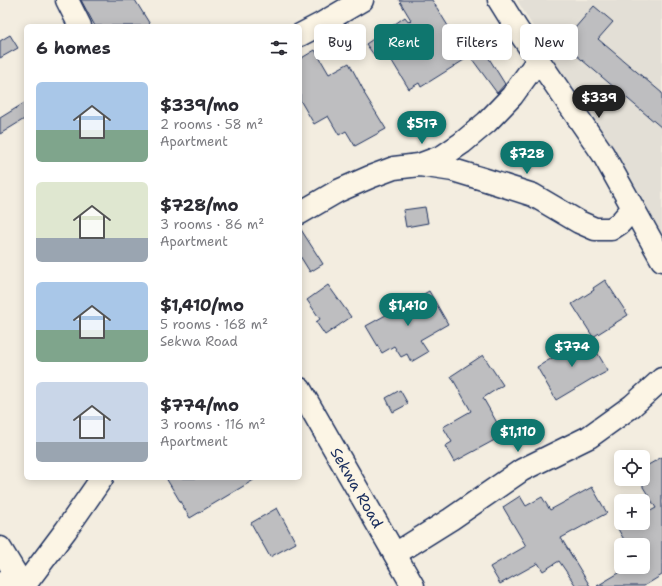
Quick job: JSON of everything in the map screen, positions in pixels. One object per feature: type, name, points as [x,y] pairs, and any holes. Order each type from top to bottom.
[{"type":"street","points":[[67,0],[79,24]]},
{"type":"street","points":[[302,34],[362,0]]},
{"type":"street","points":[[499,0],[520,33]]},
{"type":"street","points":[[302,212],[338,191],[370,177],[394,168],[418,165],[443,156],[462,143],[487,122],[512,96],[538,60],[603,154],[662,260]]},
{"type":"street","points":[[418,165],[453,170],[533,195],[578,222],[595,229],[611,229],[620,223],[633,208]]},
{"type":"street","points":[[395,554],[522,470],[589,437],[632,406],[662,379]]},
{"type":"street","name":"Sekwa Road","points":[[302,392],[413,586]]},
{"type":"street","points":[[0,548],[16,583],[66,530],[101,480]]},
{"type":"shaded area","points":[[517,0],[662,0],[662,241],[553,60],[578,60],[578,24],[531,24]]},
{"type":"building","points":[[81,0],[135,0],[150,24],[94,24]]},
{"type":"building","points":[[399,0],[432,0],[447,24],[442,24],[442,60],[464,60],[421,87],[419,83],[409,89],[391,60],[434,60],[434,24],[395,24],[405,17],[409,22],[411,20]]},
{"type":"building","points":[[594,6],[613,22],[598,39],[662,93],[662,128],[578,57],[578,24]]},
{"type":"building","points":[[10,35],[18,48],[0,58],[0,41]]},
{"type":"building","points":[[374,38],[374,55],[366,44]]},
{"type":"building","points":[[314,51],[314,60],[321,60],[329,74],[349,63],[364,93],[386,129],[355,146],[346,131],[339,135],[328,116],[314,124],[302,103],[302,58]]},
{"type":"building","points":[[473,60],[490,60],[505,84],[497,93]]},
{"type":"building","points":[[24,103],[24,119],[0,134],[0,118]]},
{"type":"building","points":[[425,207],[428,223],[406,227],[403,210]]},
{"type":"building","points":[[302,231],[323,264],[310,272],[302,259]]},
{"type":"building","points":[[605,280],[628,315],[593,337],[572,304],[594,290],[593,288]]},
{"type":"building","points":[[328,285],[351,317],[325,335],[316,322],[320,319],[307,300]]},
{"type":"building","points":[[429,291],[448,324],[420,340],[428,352],[411,362],[407,354],[401,357],[394,346],[382,353],[366,326]]},
{"type":"building","points":[[588,337],[608,371],[556,400],[537,367]]},
{"type":"building","points":[[483,355],[503,385],[483,398],[504,435],[454,462],[445,446],[452,442],[443,427],[471,411],[451,376]]},
{"type":"building","points":[[400,390],[408,404],[393,412],[386,398]]},
{"type":"building","points":[[662,457],[662,575],[644,586],[597,586],[617,574],[650,574],[650,538],[623,538],[619,530],[650,530],[650,511],[656,508],[650,498],[650,494],[647,494],[643,486],[650,486],[650,464]]},
{"type":"building","points":[[167,480],[254,480],[190,518]]},
{"type":"building","points":[[592,487],[607,513],[561,538],[590,586],[576,586],[559,561],[543,571],[538,563],[500,584],[490,567],[526,546],[503,507],[520,496],[526,506],[542,497],[550,510]]},
{"type":"building","points":[[277,508],[296,543],[270,557],[251,523]]}]
